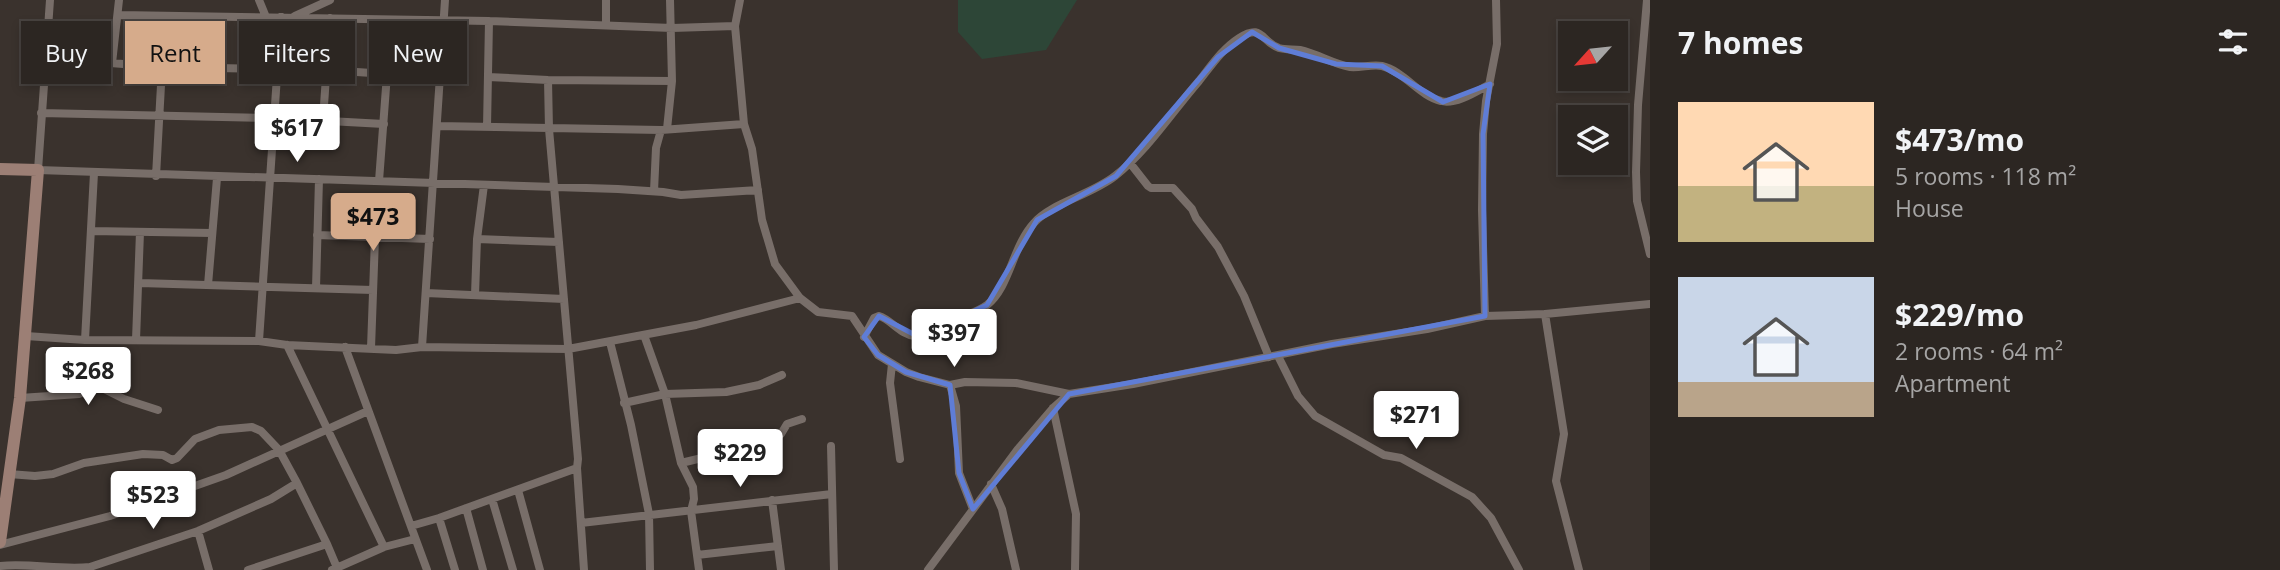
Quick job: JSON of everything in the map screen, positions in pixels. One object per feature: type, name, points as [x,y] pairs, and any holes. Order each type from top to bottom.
[{"type":"street","points":[[49,21],[50,0]]},
{"type":"street","points":[[119,0],[111,63],[125,64]]},
{"type":"street","points":[[259,0],[266,16]]},
{"type":"street","points":[[292,17],[330,0]]},
{"type":"street","points":[[444,20],[445,0]]},
{"type":"street","points":[[606,0],[606,25]]},
{"type":"street","points":[[654,191],[656,148],[664,129],[672,81],[670,0]]},
{"type":"street","points":[[740,0],[734,26],[744,124],[752,149],[762,220],[775,264],[800,298],[818,312],[852,316],[878,355],[906,372],[950,385],[965,382],[1016,383],[1069,394],[1485,316],[1545,314],[1650,304]]},
{"type":"street","points":[[1485,316],[1483,134],[1497,44],[1496,0]]},
{"type":"street","points":[[1647,0],[1638,105],[1636,172],[1637,201],[1650,254]]},
{"type":"street","points":[[119,15],[489,21],[672,28],[734,26]]},
{"type":"street","points":[[281,17],[281,21]]},
{"type":"street","points":[[487,127],[489,21]]},
{"type":"street","points":[[864,337],[874,318],[879,316],[895,328],[919,337],[941,330],[979,310],[999,291],[1015,251],[1037,220],[1056,206],[1097,189],[1130,163],[1218,57],[1237,39],[1252,32],[1257,32],[1279,48],[1300,50],[1336,64],[1354,67],[1382,66],[1443,102],[1470,95],[1490,83]]},
{"type":"street","points":[[488,77],[672,81]]},
{"type":"street","points":[[548,80],[549,129],[584,570]]},
{"type":"street","points":[[44,84],[26,336],[0,543],[110,516],[226,475],[368,411]]},
{"type":"street","points":[[156,176],[161,84]]},
{"type":"street","points":[[258,341],[276,84]]},
{"type":"street","points":[[323,120],[325,84]]},
{"type":"street","points":[[379,181],[386,84]]},
{"type":"street","points":[[422,347],[439,84]]},
{"type":"street","points":[[41,113],[273,118],[384,124]]},
{"type":"street","points":[[437,126],[664,129],[744,124]]},
{"type":"street","points":[[1130,163],[1148,186],[1173,188],[1192,209],[1218,247],[1274,357],[1298,396],[1315,416],[1384,455],[1401,458],[1472,497],[1491,518],[1519,570]]},
{"type":"street","points":[[0,169],[555,187],[654,191],[681,195],[758,190]]},
{"type":"street","points":[[85,340],[94,173]]},
{"type":"street","points":[[208,285],[217,178]]},
{"type":"street","points":[[316,288],[319,179]]},
{"type":"street","points":[[475,295],[477,239],[484,185]]},
{"type":"street","points":[[91,231],[212,233]]},
{"type":"street","points":[[136,340],[140,232]]},
{"type":"street","points":[[317,235],[430,239]]},
{"type":"street","points":[[371,348],[375,238]]},
{"type":"street","points":[[477,239],[559,242]]},
{"type":"street","points":[[140,283],[373,290]]},
{"type":"street","points":[[426,293],[564,299]]},
{"type":"street","points":[[26,336],[85,340],[258,341],[287,345],[371,348],[568,349],[696,325],[800,298]]},
{"type":"street","points":[[1545,314],[1564,434],[1556,481],[1579,570]]},
{"type":"street","points":[[644,335],[665,394],[681,463],[694,487],[691,511],[699,570]]},
{"type":"street","points":[[610,342],[649,514],[650,570]]},
{"type":"street","points":[[287,345],[384,547]]},
{"type":"street","points":[[345,347],[427,570]]},
{"type":"street","points":[[892,364],[890,383],[900,459]]},
{"type":"street","points":[[624,403],[665,394],[726,392],[759,385],[782,375]]},
{"type":"street","points":[[950,385],[956,405],[959,473],[972,509]]},
{"type":"street","points":[[20,398],[79,394],[100,387],[124,399],[158,410]]},
{"type":"street","points":[[928,570],[991,484],[1053,408],[1069,394]]},
{"type":"street","points":[[1053,408],[1076,514],[1075,570]]},
{"type":"street","points":[[681,463],[773,441],[782,434],[787,424],[802,419]]},
{"type":"street","points":[[9,474],[53,474],[84,464],[143,454],[163,455],[172,460],[195,439],[226,428],[257,429],[279,450],[327,544],[336,569],[384,547],[415,539]]},
{"type":"street","points":[[831,446],[834,570]]},
{"type":"street","points":[[411,526],[439,519],[577,468]]},
{"type":"street","points":[[0,566],[24,564],[74,569],[90,567],[198,531],[271,499],[297,483]]},
{"type":"street","points":[[991,484],[1002,509],[1016,570]]},
{"type":"street","points":[[517,490],[540,570]]},
{"type":"street","points":[[580,523],[832,494]]},
{"type":"street","points":[[492,499],[513,570]]},
{"type":"street","points":[[772,500],[782,570]]},
{"type":"street","points":[[466,508],[482,570]]},
{"type":"street","points":[[439,519],[455,570]]},
{"type":"street","points":[[198,531],[209,570]]},
{"type":"street","points":[[248,570],[327,544]]},
{"type":"street","points":[[697,555],[778,546]]},
{"type":"highlighted area","points":[[1252,32],[1279,48],[1336,64],[1382,66],[1443,102],[1490,84],[1483,134],[1485,316],[1069,394],[973,509],[959,473],[950,385],[906,372],[878,355],[864,337],[879,316],[919,337],[987,305],[1037,220],[1116,176],[1218,57]]},
{"type":"green space","points":[[958,0],[1077,0],[1046,50],[982,59],[958,32]]}]
